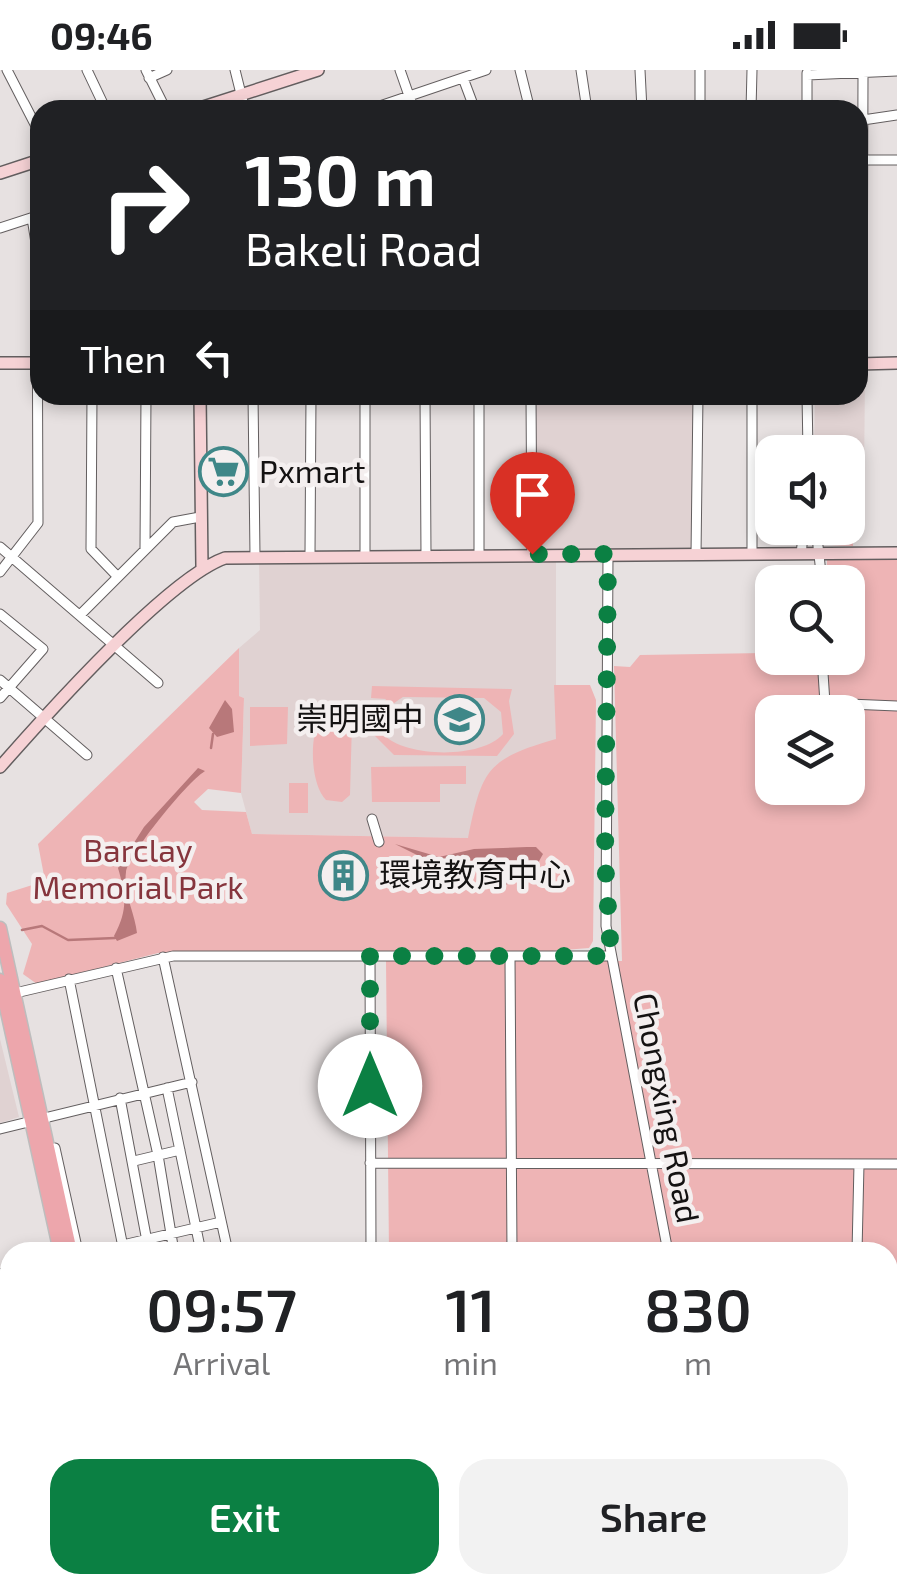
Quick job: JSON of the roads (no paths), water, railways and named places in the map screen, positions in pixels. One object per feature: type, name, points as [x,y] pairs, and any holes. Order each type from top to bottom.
[{"type":"main road","points":[[0,928],[10,1023],[71,1242]]},
{"type":"main road","points":[[0,980],[9,994]]},
{"type":"main road","points":[[47,1164],[57,1242]]},
{"type":"street","points":[[7,70],[30,115]]},
{"type":"street","points":[[87,70],[101,100]]},
{"type":"street","points":[[161,100],[148,74],[168,70]]},
{"type":"street","points":[[234,70],[245,100]]},
{"type":"street","points":[[225,100],[291,74],[318,70]]},
{"type":"street","points":[[400,70],[411,100]]},
{"type":"street","points":[[400,100],[486,70]]},
{"type":"street","points":[[520,70],[528,100]]},
{"type":"street","points":[[581,70],[586,100]]},
{"type":"street","points":[[640,70],[642,100]]},
{"type":"street","points":[[700,70],[700,100]]},
{"type":"street","points":[[752,70],[752,100]]},
{"type":"street","points":[[807,100],[807,73],[862,75],[897,70]]},
{"type":"street","points":[[862,75],[862,100]]},
{"type":"street","points":[[463,78],[472,100]]},
{"type":"street","points":[[868,119],[897,115]]},
{"type":"street","points":[[868,160],[897,160]]},
{"type":"street","points":[[0,172],[30,163]]},
{"type":"street","points":[[0,228],[30,218]]},
{"type":"street","points":[[0,363],[30,363]]},
{"type":"street","points":[[868,364],[897,364]]},
{"type":"street","points":[[0,572],[38,523],[39,405]]},
{"type":"street","points":[[92,405],[90,550],[118,576]]},
{"type":"street","points":[[145,550],[146,405]]},
{"type":"street","points":[[200,405],[202,567]]},
{"type":"street","points":[[253,405],[255,554]]},
{"type":"street","points":[[310,554],[311,405]]},
{"type":"street","points":[[365,405],[365,555]]},
{"type":"street","points":[[424,405],[426,554]]},
{"type":"street","points":[[479,405],[479,554]]},
{"type":"street","points":[[531,405],[532,554]]},
{"type":"street","points":[[696,555],[698,405]]},
{"type":"street","points":[[752,405],[752,554]]},
{"type":"street","points":[[807,405],[808,435]]},
{"type":"street","points":[[80,615],[176,520],[200,517]]},
{"type":"street","points":[[801,554],[802,545]]},
{"type":"street","points":[[820,545],[822,565]]},
{"type":"street","points":[[0,546],[118,644],[158,683]]},
{"type":"street","points":[[0,767],[118,644],[202,567],[225,558],[255,554],[897,553]]},
{"type":"street","name":"Chongxing Road","points":[[608,554],[605,859],[611,956],[666,1242]]},
{"type":"street","points":[[0,614],[43,649],[0,698]]},
{"type":"street","points":[[823,675],[825,703],[897,706]]},
{"type":"street","points":[[0,680],[87,755]]},
{"type":"street","points":[[372,819],[379,842]]},
{"type":"street","points":[[370,956],[370,1242]]},
{"type":"street","points":[[9,994],[163,957],[611,956]]},
{"type":"street","points":[[163,957],[226,1242]]},
{"type":"street","points":[[510,959],[512,1242]]},
{"type":"street","points":[[116,968],[158,1155],[172,1242]]},
{"type":"street","points":[[68,980],[122,1242]]},
{"type":"street","points":[[0,1129],[36,1117],[192,1082]]},
{"type":"street","points":[[167,1088],[198,1242]]},
{"type":"street","points":[[120,1098],[146,1240]]},
{"type":"street","points":[[36,1117],[27,1128],[56,1242]]},
{"type":"street","points":[[36,1117],[49,1124],[72,1242]]},
{"type":"street","points":[[134,1161],[180,1150]]},
{"type":"street","points":[[370,1163],[897,1164]]},
{"type":"street","points":[[857,1242],[858,1164]]},
{"type":"street","points":[[141,1242],[221,1222]]},
{"type":"waterway","points":[[211,748],[213,734]]},
{"type":"waterway","points":[[22,930],[42,926],[68,940],[115,938]]},
{"type":"place","name":"Pxmart","points":[[224,472]]},
{"type":"place","name":"崇明國中","points":[[459,719]]},
{"type":"place","name":"環境教育中心","points":[[344,875]]},
{"type":"park label","name":"Barclay Memorial Park","points":[[138,870]]}]
